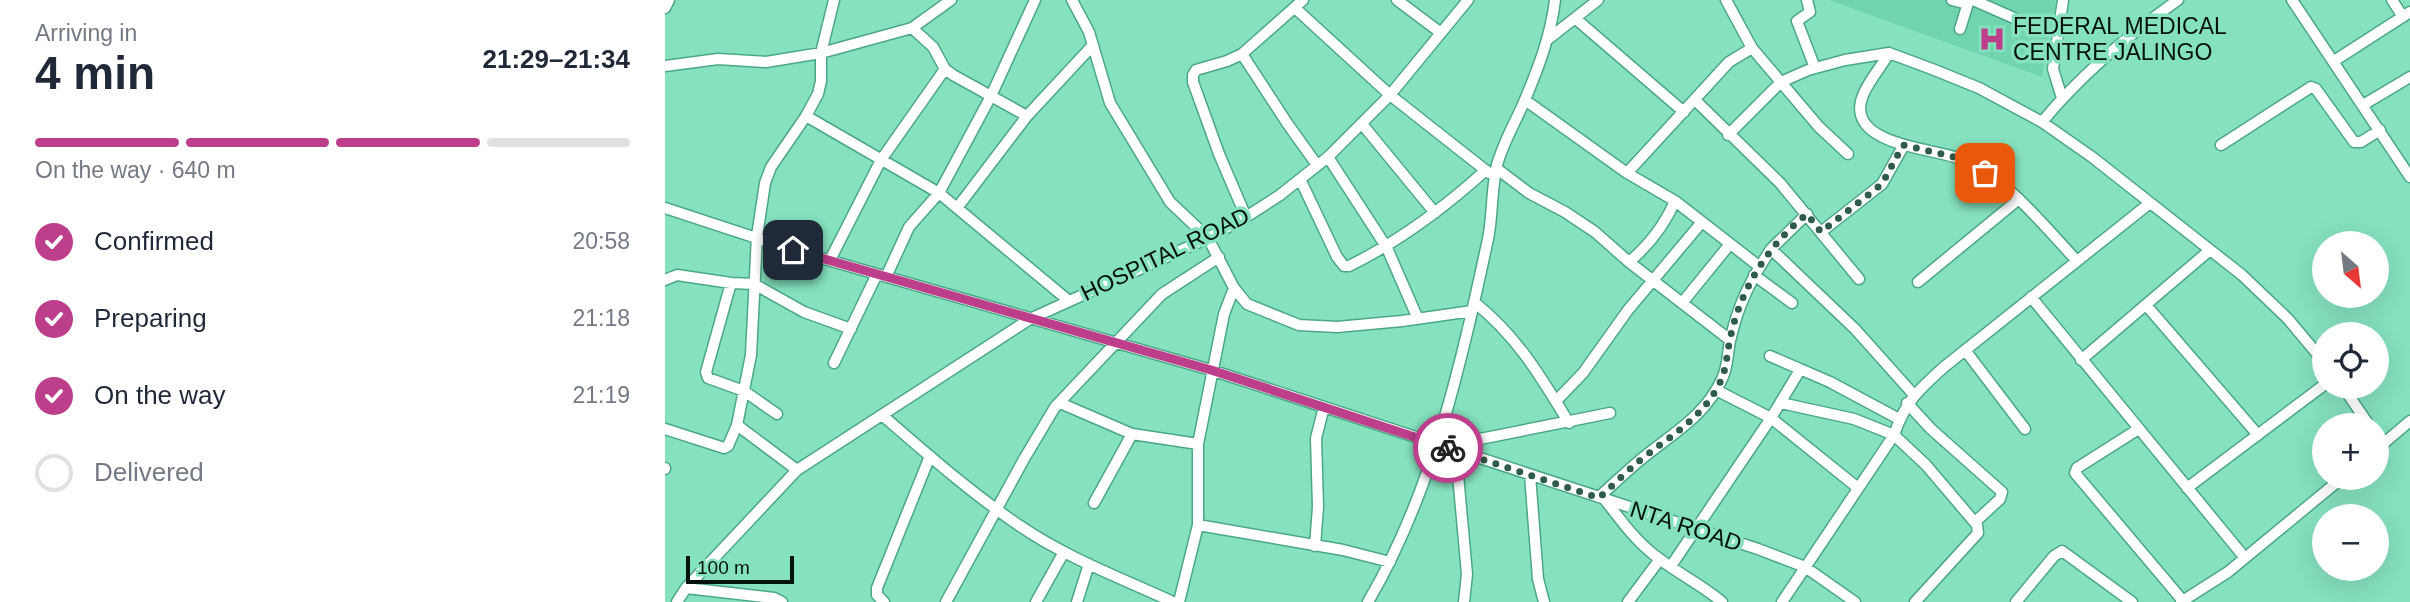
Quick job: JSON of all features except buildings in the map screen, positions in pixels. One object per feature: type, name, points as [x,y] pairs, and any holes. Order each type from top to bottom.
[{"type":"street","points":[[665,8],[669,0]]},
{"type":"street","points":[[665,429],[724,448],[728,446],[737,425],[751,355],[757,236],[765,183],[771,167],[818,94],[821,54],[834,0]]},
{"type":"street","points":[[665,66],[718,59],[766,62],[821,54],[912,27],[951,0]]},
{"type":"street","points":[[834,363],[909,226],[939,193],[991,96],[1035,0]]},
{"type":"street","points":[[1072,0],[1089,32],[1110,103],[1170,202],[1208,238],[1234,288],[1247,304],[1299,325],[1337,327],[1418,319],[1473,306],[1498,321],[1515,341],[1532,362],[1569,423]]},
{"type":"street","points":[[1246,217],[1219,154],[1193,82],[1193,75],[1196,69],[1243,54],[1303,0]]},
{"type":"street","points":[[1397,0],[1441,33]]},
{"type":"street","name":"HOSPITAL ROAD","points":[[677,602],[686,588],[797,471],[1030,319],[1208,238],[1246,217],[1328,157],[1390,95],[1468,0]]},
{"type":"street","points":[[1368,602],[1411,516],[1454,393],[1489,235],[1492,172],[1525,100],[1547,40],[1555,0]]},
{"type":"street","points":[[1547,40],[1598,0]]},
{"type":"street","points":[[1726,0],[1752,48],[1819,127],[1848,154]]},
{"type":"street","points":[[1807,0],[1810,12],[1797,21],[1815,68]]},
{"type":"street","points":[[1952,0],[1970,1],[2023,22]]},
{"type":"street","points":[[2062,98],[2053,69],[2063,0]]},
{"type":"street","points":[[2042,122],[2095,66],[2146,22],[2178,0]]},
{"type":"street","points":[[2292,0],[2410,177]]},
{"type":"street","points":[[2335,61],[2407,15],[2392,0]]},
{"type":"street","points":[[1960,29],[1970,1]]},
{"type":"street","points":[[1295,8],[1390,95],[1492,172],[1565,212],[1595,232],[1629,262],[1730,340]]},
{"type":"street","points":[[1576,19],[1684,112]]},
{"type":"street","points":[[912,27],[933,47],[946,69],[1027,116]]},
{"type":"street","points":[[957,208],[1027,116],[1093,44]]},
{"type":"street","points":[[1627,173],[1729,62],[1752,48]]},
{"type":"street","points":[[1889,53],[1865,91],[1860,106],[1866,125],[1875,133],[1903,145],[1963,159],[1985,173],[2019,199],[2077,261]]},
{"type":"street","points":[[1728,135],[1781,82],[1815,68],[1889,53],[1979,88],[2042,122],[2092,157],[2242,275],[2288,319],[2312,348]]},
{"type":"street","points":[[1243,54],[1317,165]]},
{"type":"street","points":[[830,260],[881,159],[946,69]]},
{"type":"street","points":[[2363,105],[2410,77]]},
{"type":"street","points":[[2221,145],[2311,87],[2316,89],[2354,142],[2361,142],[2380,130]]},
{"type":"street","points":[[1525,100],[1627,173],[1675,201],[1730,244],[1792,303]]},
{"type":"street","points":[[1695,100],[1780,183],[1859,279]]},
{"type":"street","points":[[806,116],[939,193],[1069,301]]},
{"type":"street","points":[[1361,124],[1435,213]]},
{"type":"street","points":[[1821,232],[1882,184],[1903,145]]},
{"type":"street","points":[[1328,157],[1387,248],[1418,319]]},
{"type":"street","points":[[1300,178],[1337,257],[1344,266],[1349,266],[1387,248],[1492,172]]},
{"type":"street","points":[[1918,282],[2019,199]]},
{"type":"street","points":[[1629,262],[1641,251],[1669,214],[1675,201]]},
{"type":"street","points":[[1782,602],[1894,435],[1910,399],[2031,297],[2150,203]]},
{"type":"street","name":"NTA ROAD","points":[[665,208],[830,260],[1211,370],[1698,530],[1805,566],[1854,602]]},
{"type":"street","points":[[1722,602],[1633,537],[1601,498],[1639,461],[1696,418],[1716,390],[1728,363],[1730,340],[1746,288],[1771,249],[1807,214]]},
{"type":"street","points":[[1556,401],[1583,373],[1652,280],[1702,222]]},
{"type":"street","points":[[1682,303],[1730,244]]},
{"type":"street","points":[[1771,249],[1855,329],[1931,429],[2002,492],[2000,499],[1975,522]]},
{"type":"street","points":[[2081,360],[2210,250]]},
{"type":"street","points":[[946,602],[1024,459],[1060,403],[1162,294],[1219,257]]},
{"type":"street","points":[[665,280],[677,275],[754,284],[804,312],[851,328]]},
{"type":"street","points":[[731,283],[706,372],[708,378],[744,391],[777,414]]},
{"type":"street","points":[[1179,602],[1198,525],[1198,444],[1211,370],[1224,314],[1234,288]]},
{"type":"street","points":[[2031,297],[2137,430],[2245,558]]},
{"type":"street","points":[[2146,305],[2258,435]]},
{"type":"street","points":[[1965,351],[2025,429]]},
{"type":"street","points":[[1770,356],[1830,382],[1899,419]]},
{"type":"street","points":[[1671,566],[1698,530],[1800,370]]},
{"type":"street","points":[[1716,390],[1771,418],[1858,488]]},
{"type":"street","points":[[2187,488],[2312,394]]},
{"type":"street","points":[[1060,403],[1132,434],[1198,444]]},
{"type":"street","points":[[1781,403],[1854,419],[1894,435],[1926,465],[1975,522],[1978,533],[1915,602]]},
{"type":"street","points":[[1315,546],[1318,507],[1316,438],[1324,407]]},
{"type":"street","points":[[1464,602],[1467,574],[1458,475],[1459,452],[1475,440],[1610,413]]},
{"type":"street","points":[[882,415],[1020,526],[1064,552],[1173,602]]},
{"type":"street","points":[[2389,435],[2410,421]]},
{"type":"street","points":[[737,425],[797,471]]},
{"type":"street","points":[[2137,430],[2077,468],[2075,473],[2182,601],[2210,586],[2327,490]]},
{"type":"street","points":[[1094,503],[1132,434]]},
{"type":"street","points":[[884,602],[877,595],[877,588],[930,456]]},
{"type":"street","points":[[1529,475],[1538,579],[1544,602]]},
{"type":"street","points":[[1198,525],[1343,550],[1390,562]]},
{"type":"street","points":[[2016,602],[2054,556],[2062,551],[2132,602]]},
{"type":"street","points":[[1036,602],[1064,552]]},
{"type":"street","points":[[1628,602],[1660,559]]},
{"type":"street","points":[[1077,602],[1089,564]]},
{"type":"street","points":[[686,588],[774,598],[782,602]]},
{"type":"shaded area","name":"FEDERAL MEDICAL CENTRE JALINGO","points":[[1829,0],[2056,0],[2042,77]]},
{"type":"way so far","points":[[1448,448],[1599,498],[1639,461],[1685,428],[1707,404],[1723,378],[1728,363],[1730,340],[1746,288],[1771,249],[1795,224],[1807,214],[1821,232],[1876,191],[1903,145],[1963,159],[1985,173]]},
{"type":"place","name":"FEDERAL MEDICAL CENTRE JALINGO","points":[[1992,39]]},
{"type":"route","points":[[793,250],[1211,370],[1448,448]]}]
